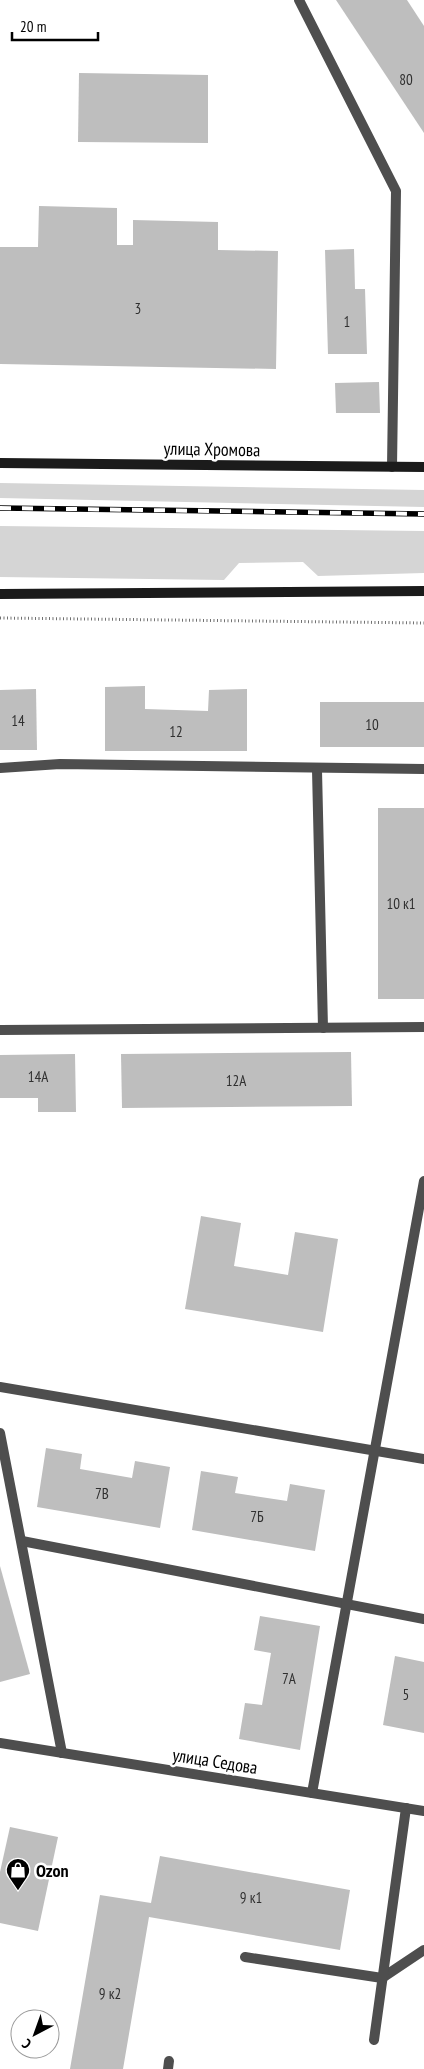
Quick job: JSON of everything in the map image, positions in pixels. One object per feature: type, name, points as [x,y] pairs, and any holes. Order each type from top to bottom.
[{"type":"street","points":[[299,0],[396,191],[392,467]]},
{"type":"street","name":"улица Хромова","points":[[0,463],[424,468]]},
{"type":"street","points":[[0,594],[424,591]]},
{"type":"street","points":[[0,768],[60,764],[318,770],[424,770]]},
{"type":"street","points":[[318,770],[323,1028]]},
{"type":"street","points":[[0,1030],[424,1027]]},
{"type":"street","points":[[312,1793],[424,1181]]},
{"type":"street","points":[[0,1388],[424,1459]]},
{"type":"street","points":[[0,1433],[62,1753]]},
{"type":"street","points":[[22,1541],[346,1606],[424,1619]]},
{"type":"street","name":"улица Седова","points":[[0,1744],[424,1811]]},
{"type":"street","points":[[374,2040],[406,1808]]},
{"type":"street","points":[[245,1957],[382,1978],[424,1950]]},
{"type":"path","points":[[0,618],[424,623]]},
{"type":"shaded area","points":[[0,483],[424,490],[424,507],[0,498]]},
{"type":"shaded area","points":[[0,526],[424,531],[424,573],[318,576],[303,562],[239,563],[224,580],[0,577]]},
{"type":"building","points":[[336,0],[407,0],[424,26],[424,133]]},
{"type":"building","points":[[79,73],[208,75],[208,143],[78,142]]},
{"type":"building","points":[[39,206],[117,208],[117,245],[133,245],[133,220],[218,222],[218,250],[278,251],[276,369],[0,364],[0,247],[38,247]]},
{"type":"building","points":[[354,249],[355,289],[365,289],[367,354],[328,354],[325,250]]},
{"type":"building","points":[[379,382],[380,413],[336,413],[335,383]]},
{"type":"building","points":[[145,686],[145,709],[208,711],[209,690],[247,689],[247,751],[105,751],[105,687]]},
{"type":"building","points":[[36,689],[37,750],[0,750],[0,690]]},
{"type":"building","points":[[320,702],[424,702],[424,747],[320,747]]},
{"type":"building","points":[[378,808],[424,808],[424,999],[378,999]]},
{"type":"building","points":[[351,1052],[352,1106],[122,1108],[121,1054]]},
{"type":"building","points":[[75,1054],[76,1112],[38,1112],[38,1098],[0,1098],[0,1055]]},
{"type":"building","points":[[201,1216],[241,1223],[234,1266],[288,1275],[295,1232],[338,1239],[323,1332],[185,1309]]},
{"type":"building","points":[[46,1448],[82,1454],[80,1469],[132,1478],[135,1461],[170,1467],[160,1528],[37,1507]]},
{"type":"building","points":[[201,1471],[238,1477],[235,1493],[287,1501],[290,1484],[325,1490],[315,1551],[192,1530]]},
{"type":"building","points":[[0,1566],[30,1674],[0,1682]]},
{"type":"building","points":[[260,1616],[320,1626],[300,1750],[239,1739],[245,1703],[262,1705],[271,1653],[254,1650]]},
{"type":"building","points":[[395,1656],[424,1662],[424,1733],[383,1725]]},
{"type":"building","points":[[10,1827],[58,1837],[38,1931],[0,1923],[0,1872]]},
{"type":"building","points":[[160,1856],[350,1890],[340,1950],[149,1917],[123,2069],[70,2069],[100,1895],[151,1903]]},
{"type":"railway","points":[[0,508],[424,514]]},
{"type":"place","name":"Ozon","points":[[18,1891]]}]
